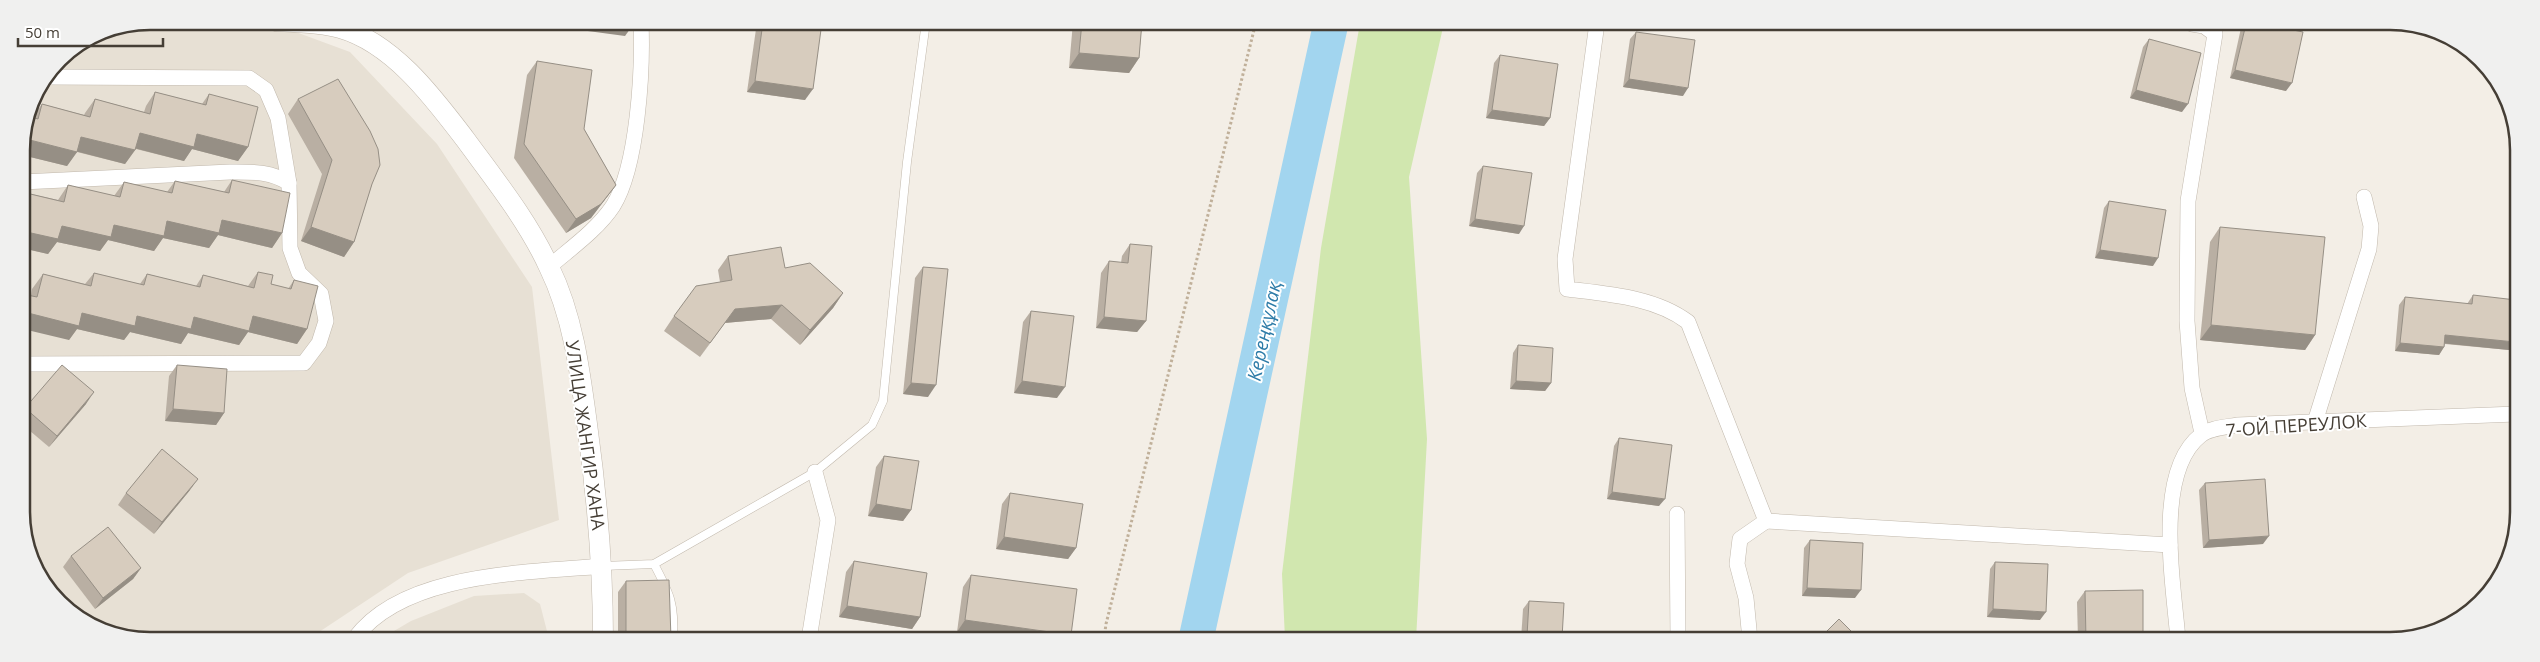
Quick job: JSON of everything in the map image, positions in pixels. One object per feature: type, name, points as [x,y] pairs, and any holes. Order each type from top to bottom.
[{"type":"street","name":"УЛИЦА ЖАНГИР ХАНА","points":[[344,30],[361,36],[384,51],[414,78],[449,118],[533,236],[562,296],[581,377],[602,566],[603,632]]},
{"type":"street","points":[[549,267],[600,222],[623,188],[631,156],[639,90],[641,30]]},
{"type":"street","points":[[1596,30],[1565,258],[1568,289],[1643,302],[1674,311],[1688,322],[1766,521]]},
{"type":"street","points":[[2202,433],[2192,388],[2187,321],[2188,201],[2215,34],[2210,30]]},
{"type":"street","points":[[30,364],[304,363],[319,343],[326,321],[321,294],[299,273],[290,248],[289,183],[278,118],[266,90],[249,78],[54,78]]},
{"type":"street","points":[[30,182],[262,172],[277,175],[289,183]]},
{"type":"street","points":[[2315,422],[2369,249],[2371,226],[2364,197]]},
{"type":"street","name":"7-ОЙ ПЕРЕУЛОК","points":[[2177,632],[2170,545],[2172,486],[2182,456],[2202,433],[2237,425],[2510,414]]},
{"type":"street","points":[[810,632],[828,520],[815,472]]},
{"type":"street","points":[[1677,514],[1678,632]]},
{"type":"street","points":[[1750,632],[1746,598],[1737,564],[1740,539],[1766,521],[2170,545]]},
{"type":"street","points":[[360,632],[364,626],[408,597],[446,584],[530,572],[602,566]]},
{"type":"lane","points":[[602,566],[654,564],[815,472],[872,425],[883,401],[907,162],[925,30]]},
{"type":"lane","points":[[654,564],[670,594],[674,623],[673,632]]},
{"type":"path","points":[[1105,632],[1254,30]]},
{"type":"shaded area","points":[[143,30],[290,30],[350,52],[437,144],[532,287],[559,520],[408,573],[319,632],[150,632],[127,630],[97,620],[65,597],[46,572],[36,550],[30,519],[30,143],[34,119],[46,90],[65,65],[97,42],[119,34]]},
{"type":"shaded area","points":[[524,593],[540,604],[547,632],[392,632],[411,621],[474,596]]},
{"type":"green space","points":[[1359,30],[1442,30],[1409,177],[1427,439],[1416,632],[1285,632],[1282,574],[1321,248]]},
{"type":"building","points":[[762,30],[821,30],[813,89],[755,81]]},
{"type":"building","points":[[1081,30],[1141,30],[1139,58],[1079,53]]},
{"type":"building","points":[[2245,30],[2293,30],[2303,32],[2292,83],[2235,70]]},
{"type":"building","points":[[1636,32],[1695,40],[1688,88],[1629,79]]},
{"type":"building","points":[[2149,39],[2201,53],[2188,104],[2136,90]]},
{"type":"building","points":[[1500,55],[1558,64],[1550,118],[1492,110]]},
{"type":"building","points":[[537,61],[592,70],[584,129],[616,185],[601,204],[576,219],[524,144]]},
{"type":"building","points":[[338,79],[370,131],[378,149],[380,165],[372,184],[354,242],[311,227],[332,160],[298,99]]},
{"type":"building","points":[[155,92],[206,105],[209,94],[258,107],[248,147],[197,134],[194,147],[140,133],[135,150],[81,137],[77,152],[30,140],[34,119],[38,119],[42,104],[90,117],[95,99],[150,114]]},
{"type":"building","points":[[1483,166],[1532,173],[1524,226],[1475,219]]},
{"type":"building","points":[[232,180],[290,193],[282,233],[222,220],[219,233],[167,221],[164,236],[114,225],[111,237],[62,226],[58,239],[30,233],[30,194],[64,202],[68,185],[120,197],[124,182],[172,193],[175,181],[229,193]]},
{"type":"building","points":[[2109,201],[2166,210],[2158,258],[2100,250]]},
{"type":"building","points":[[2220,227],[2325,237],[2315,335],[2211,325]]},
{"type":"building","points":[[1130,244],[1152,246],[1146,321],[1104,317],[1109,261],[1128,263]]},
{"type":"building","points":[[781,247],[785,268],[810,263],[843,293],[810,330],[782,305],[735,309],[710,343],[674,316],[696,286],[732,280],[728,256]]},
{"type":"building","points":[[923,267],[948,269],[936,385],[911,383]]},
{"type":"building","points":[[258,272],[273,275],[271,284],[291,289],[294,280],[318,286],[307,329],[253,316],[249,331],[194,317],[191,329],[137,316],[135,326],[82,313],[79,326],[30,314],[30,296],[37,297],[43,274],[91,286],[94,273],[144,285],[147,274],[200,287],[203,275],[254,288]]},
{"type":"building","points":[[2473,295],[2510,299],[2510,342],[2445,335],[2444,347],[2400,343],[2405,297],[2472,304]]},
{"type":"building","points":[[1031,311],[1074,316],[1065,387],[1022,381]]},
{"type":"building","points":[[1518,345],[1553,348],[1551,383],[1516,381]]},
{"type":"building","points":[[62,365],[94,392],[57,436],[30,412],[30,402]]},
{"type":"building","points":[[177,365],[227,369],[224,413],[173,409]]},
{"type":"building","points":[[1619,438],[1672,445],[1665,499],[1612,492]]},
{"type":"building","points":[[162,449],[198,479],[162,522],[126,493]]},
{"type":"building","points":[[884,456],[919,461],[911,510],[876,504]]},
{"type":"building","points":[[2265,479],[2269,536],[2209,540],[2205,483]]},
{"type":"building","points":[[1010,493],[1083,504],[1076,548],[1004,537]]},
{"type":"building","points":[[108,527],[141,568],[103,598],[71,556]]},
{"type":"building","points":[[1810,540],[1863,543],[1861,590],[1807,588]]},
{"type":"building","points":[[854,561],[927,573],[920,617],[847,606]]},
{"type":"building","points":[[1995,562],[2048,564],[2046,612],[1993,609]]},
{"type":"building","points":[[971,575],[1077,589],[1071,632],[1050,632],[965,620]]},
{"type":"building","points":[[669,580],[671,632],[626,632],[626,581]]},
{"type":"building","points":[[2143,590],[2143,632],[2086,632],[2085,591]]},
{"type":"building","points":[[1529,601],[1564,603],[1562,632],[1527,632]]},
{"type":"building","points":[[1839,619],[1852,632],[1826,632]]},
{"type":"waterway","name":"Кереңқұлақ","points":[[1198,632],[1329,30]]}]
